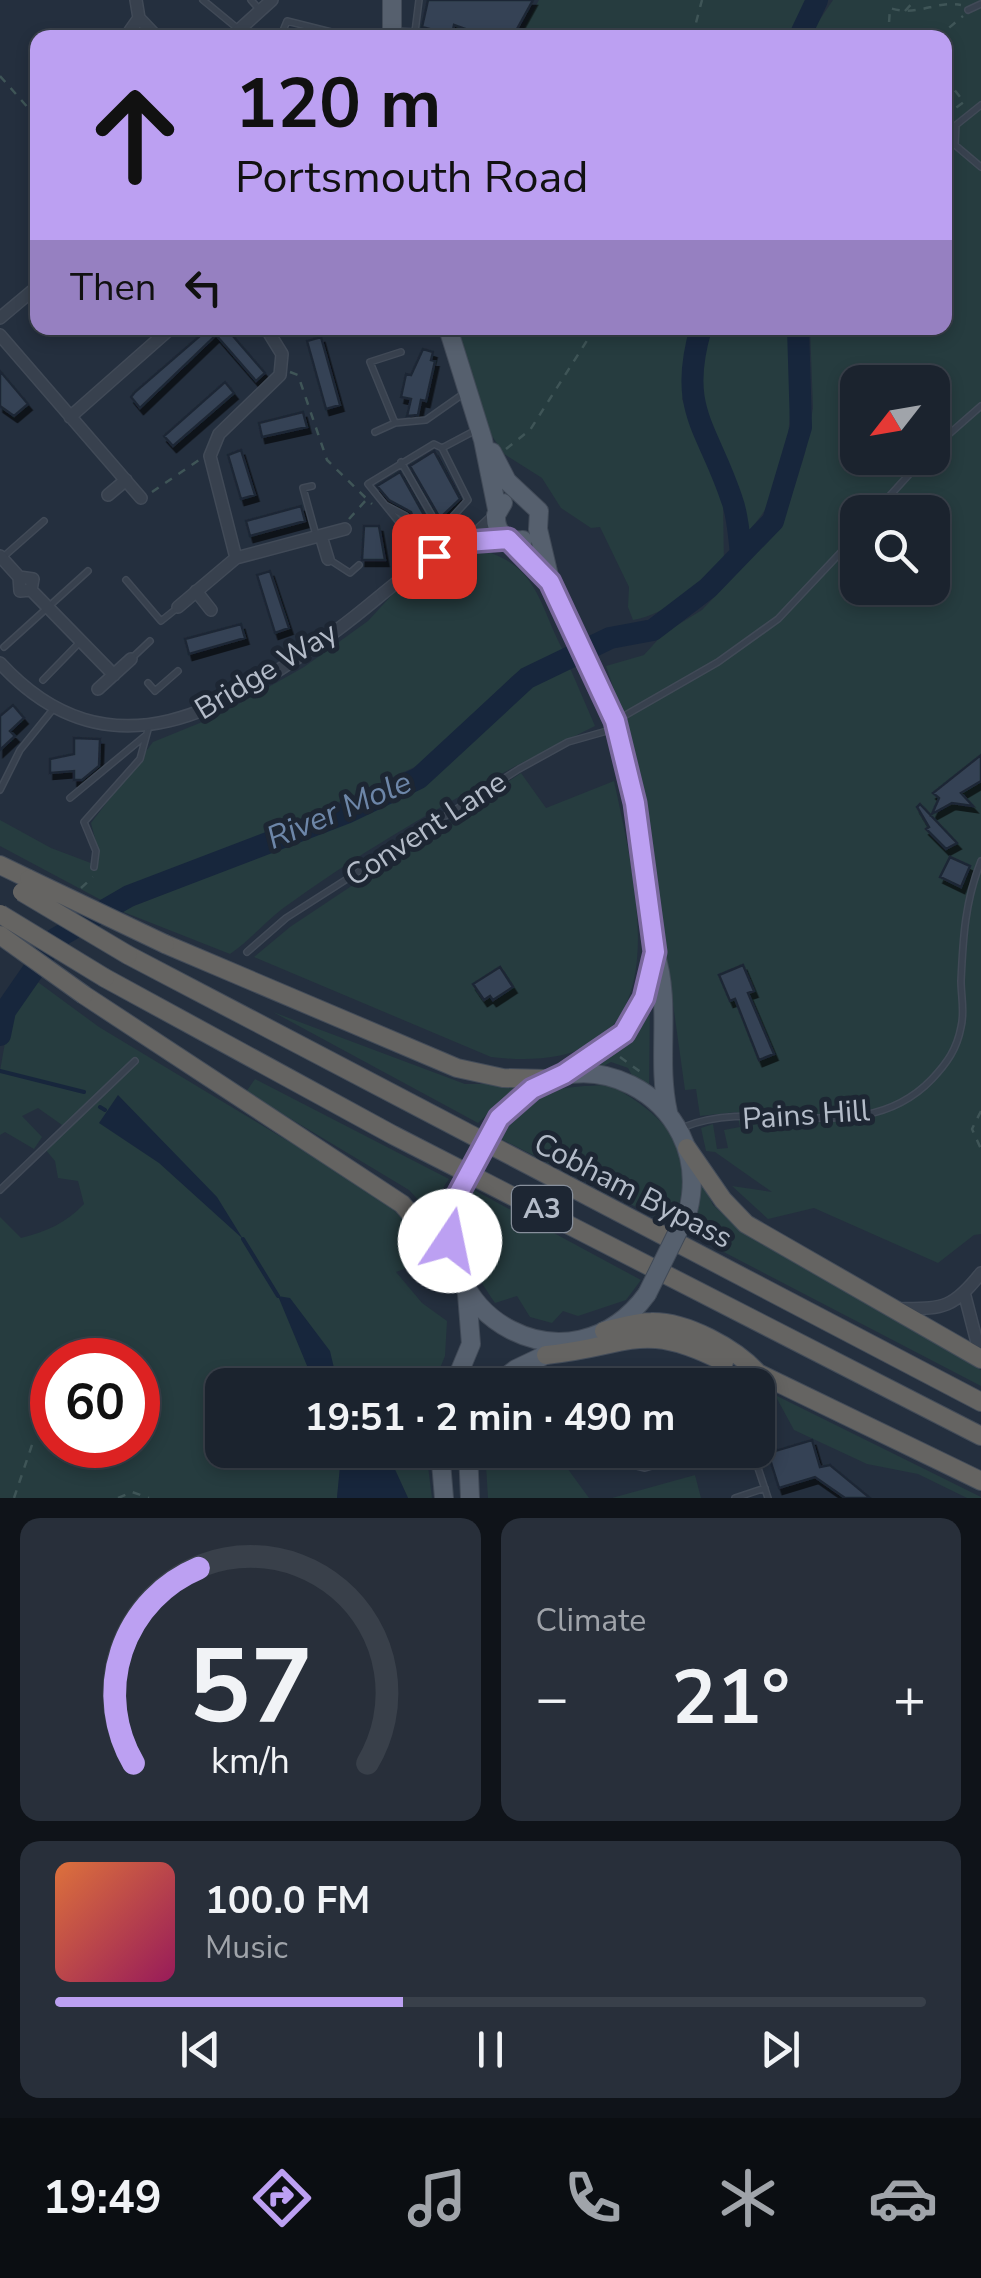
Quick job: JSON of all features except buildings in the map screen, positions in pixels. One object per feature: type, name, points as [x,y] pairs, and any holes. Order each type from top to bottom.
[{"type":"highway","points":[[0,865],[26,886],[457,1068],[504,1078],[556,1077]]},
{"type":"highway","name":"Cobham Bypass","points":[[0,877],[26,886],[128,956],[981,1402]]},
{"type":"highway","name":"Cobham Bypass","points":[[0,914],[105,978],[392,1134],[981,1436]]},
{"type":"highway","points":[[0,935],[84,995],[402,1204],[457,1268]]},
{"type":"highway","points":[[688,1148],[723,1200],[746,1224],[981,1358]]},
{"type":"highway","points":[[604,1332],[645,1322],[670,1324],[746,1360],[753,1368]]},
{"type":"highway","points":[[546,1355],[638,1337],[664,1337],[745,1368]]},
{"type":"highway","points":[[775,1381],[981,1481]]},
{"type":"main road","points":[[392,0],[392,30]]},
{"type":"main road","points":[[450,335],[481,434],[496,526],[550,582]]},
{"type":"main road","points":[[481,434],[522,497],[539,511],[538,528],[550,582],[616,724],[635,803],[655,952],[665,994],[661,1076],[668,1112]]},
{"type":"main road","points":[[496,512],[510,498],[522,497]]},
{"type":"main road","points":[[511,540],[525,540],[538,528]]},
{"type":"main road","points":[[461,1368],[471,1344],[466,1291],[457,1268],[450,1226],[456,1198],[499,1118],[556,1077],[609,1046],[630,1025],[644,998],[655,952]]},
{"type":"main road","points":[[516,1368],[604,1332],[627,1317],[647,1294],[688,1211],[692,1189],[688,1148],[681,1128],[668,1112],[618,1079],[556,1077]]},
{"type":"main road","points":[[466,1291],[484,1312],[517,1333],[572,1342]]},
{"type":"main road","points":[[442,1468],[444,1498]]},
{"type":"main road","points":[[469,1468],[470,1498]]},
{"type":"street","points":[[136,0],[139,18],[150,30]]},
{"type":"street","points":[[240,30],[272,0]]},
{"type":"street","points":[[130,30],[139,18]]},
{"type":"street","points":[[0,318],[30,293]]},
{"type":"street","points":[[0,335],[142,498]]},
{"type":"street","points":[[70,417],[163,335]]},
{"type":"street","points":[[236,558],[210,456],[219,434],[273,387],[282,368],[279,346],[271,335]]},
{"type":"street","points":[[108,495],[126,480]]},
{"type":"street","name":"Bridge Way","points":[[467,542],[496,512]]},
{"type":"street","points":[[178,607],[236,558],[345,530]]},
{"type":"street","points":[[319,537],[328,559]]},
{"type":"street","name":"Bridge Way","points":[[0,663],[54,708],[102,725],[147,731],[226,700],[334,632],[394,580],[434,556],[467,542],[511,540]]},
{"type":"street","points":[[1,558],[20,577],[20,591],[32,590],[114,675]]},
{"type":"street","points":[[196,592],[212,610]]},
{"type":"street","points":[[98,690],[132,664]]},
{"type":"street","points":[[891,1309],[942,1308],[965,1296],[981,1273]]},
{"type":"street","points":[[965,1296],[981,1358]]},
{"type":"lane","points":[[203,0],[231,30]]},
{"type":"lane","points":[[251,0],[261,12]]},
{"type":"lane","points":[[415,30],[419,0]]},
{"type":"lane","points":[[968,10],[981,4]]},
{"type":"lane","points":[[283,30],[287,21],[322,30]]},
{"type":"lane","points":[[981,105],[956,125],[955,145],[981,167]]},
{"type":"lane","points":[[395,423],[370,362],[401,352]]},
{"type":"lane","points":[[375,432],[395,423],[426,420],[444,403],[466,392]]},
{"type":"lane","points":[[950,433],[981,406]]},
{"type":"lane","points":[[410,526],[384,505],[368,484],[434,444],[442,448],[481,434]]},
{"type":"lane","points":[[429,531],[441,527],[467,506],[442,448]]},
{"type":"lane","points":[[402,462],[454,547]]},
{"type":"lane","points":[[890,495],[909,475]]},
{"type":"lane","points":[[312,486],[303,488],[319,537]]},
{"type":"lane","points":[[384,505],[406,516]]},
{"type":"lane","points":[[425,521],[441,527]]},
{"type":"lane","points":[[1,558],[44,522]]},
{"type":"lane","name":"Convent Lane","points":[[247,952],[286,918],[519,770],[568,742],[616,724],[708,668],[778,618],[840,553]]},
{"type":"lane","points":[[328,559],[350,573],[359,565]]},
{"type":"lane","points":[[4,647],[88,571]]},
{"type":"lane","points":[[126,580],[161,621],[178,607]]},
{"type":"lane","points":[[132,664],[150,641]]},
{"type":"lane","points":[[43,680],[80,643]]},
{"type":"lane","points":[[148,684],[155,691],[178,671]]},
{"type":"lane","points":[[0,790],[20,750],[54,708]]},
{"type":"lane","points":[[70,798],[147,731]]},
{"type":"lane","points":[[94,866],[96,852],[84,822],[140,760],[147,731]]},
{"type":"lane","name":"Pains Hill","points":[[681,1128],[712,1120],[843,1118],[895,1108],[913,1098],[952,1058],[962,1024],[966,900],[981,861]]},
{"type":"lane","points":[[0,1190],[135,1060]]},
{"type":"lane","points":[[758,1468],[768,1498]]},
{"type":"lane","points":[[734,1498],[765,1488]]},
{"type":"path","points":[[694,30],[702,0]]},
{"type":"path","points":[[884,0],[890,8],[904,12],[920,12],[947,2],[963,6],[962,17],[946,30]]},
{"type":"path","points":[[904,12],[915,0]]},
{"type":"path","points":[[889,30],[890,8]]},
{"type":"path","points":[[0,76],[30,110]]},
{"type":"path","points":[[952,87],[964,102],[952,111]]},
{"type":"path","points":[[952,116],[956,125]]},
{"type":"path","points":[[501,453],[530,430],[591,335]]},
{"type":"path","points":[[282,368],[298,375],[327,460],[374,506]]},
{"type":"path","points":[[142,498],[192,462],[210,456]]},
{"type":"path","points":[[345,530],[366,499]]},
{"type":"path","points":[[400,532],[434,556]]},
{"type":"path","points":[[614,1054],[639,1069],[650,1083]]},
{"type":"path","points":[[981,1111],[972,1129],[981,1149]]},
{"type":"path","points":[[14,1498],[30,1448]]},
{"type":"path","points":[[118,1498],[132,1492],[149,1498]]},
{"type":"green space","points":[[539,0],[806,0],[792,30],[523,30]]},
{"type":"green space","points":[[833,0],[981,0],[981,1234],[974,1235],[938,1263],[814,1208],[768,1219],[732,1186],[772,1192],[715,1152],[706,1151],[701,1128],[713,1124],[717,1149],[728,1148],[724,1130],[740,1127],[737,1112],[700,1116],[696,1089],[685,1090],[649,831],[624,719],[606,666],[644,655],[663,634],[702,610],[782,526],[805,453],[813,408],[810,335],[952,335],[952,30],[813,30]]},
{"type":"green space","points":[[459,335],[692,335],[682,399],[723,503],[724,564],[671,605],[633,620],[628,607],[629,587],[600,527],[591,528],[561,508],[542,478],[504,454],[484,424]]},
{"type":"green space","points":[[707,335],[790,335],[790,408],[783,463],[764,512],[747,532],[734,480],[699,407],[697,378]]},
{"type":"green space","points":[[484,551],[502,558],[527,578],[564,652],[515,674],[419,765],[103,901],[0,846],[0,820],[51,848],[96,865],[98,850],[91,823],[153,742],[217,716],[304,667],[368,621],[401,585]]},
{"type":"green space","points":[[570,668],[595,726],[395,834],[282,909],[230,954],[121,911],[374,811],[430,781],[531,686]]},
{"type":"green space","points":[[521,773],[546,808],[614,781],[633,880],[638,929],[635,974],[622,1013],[595,1041],[553,1057],[491,1057],[254,957],[290,927]]},
{"type":"green space","points":[[35,980],[99,1027],[379,1196],[417,1233],[431,1259],[396,1272],[422,1303],[447,1321],[445,1356],[440,1368],[205,1368],[205,1468],[340,1468],[337,1498],[0,1498],[0,1217],[21,1238],[55,1226],[84,1204],[78,1181],[58,1178],[55,1161],[45,1149],[62,1125],[38,1108],[22,1116],[42,1137],[34,1149],[5,1132],[0,1135],[0,1071],[10,1014]]},
{"type":"green space","points":[[650,999],[649,1090],[635,1081],[628,1068],[611,1062],[600,1068],[587,1066]]},
{"type":"green space","points":[[273,1012],[465,1084],[519,1084],[478,1123]]},
{"type":"green space","points":[[255,1079],[449,1179],[432,1204],[421,1203],[409,1190],[246,1092]]},
{"type":"green space","points":[[609,1085],[648,1110],[675,1141],[684,1178],[670,1224],[501,1139],[521,1109],[545,1093]]},
{"type":"green space","points":[[701,1179],[713,1205],[743,1232],[981,1370],[981,1386],[693,1236]]},
{"type":"green space","points":[[474,1190],[641,1280],[626,1300],[578,1316],[563,1311],[552,1323],[530,1317],[517,1296],[495,1303],[467,1249],[465,1221]]},
{"type":"green space","points":[[775,1395],[981,1498],[967,1498],[918,1474],[867,1464],[794,1430]]},
{"type":"green space","points":[[394,1468],[428,1468],[432,1498],[408,1498]]},
{"type":"green space","points":[[486,1468],[567,1468],[589,1498],[488,1498]]},
{"type":"green space","points":[[695,1475],[701,1498],[612,1498]]},
{"type":"water","points":[[118,1095],[217,1197],[243,1239],[159,1163],[99,1123]]},
{"type":"water","points":[[278,1296],[290,1298],[330,1351],[334,1368],[308,1368]]},
{"type":"water","points":[[340,1468],[394,1468],[408,1498],[337,1498]]},
{"type":"waterway","name":"River Mole","points":[[803,30],[817,0]]},
{"type":"waterway","name":"River Mole","points":[[699,335],[692,379],[694,399],[734,506],[741,554]]},
{"type":"waterway","name":"River Mole","points":[[0,1035],[5,1011],[55,939],[129,896],[346,813],[419,778],[527,678],[610,638],[653,630],[708,588],[773,521],[801,427],[798,335]]},
{"type":"waterway","points":[[0,1071],[84,1092]]},
{"type":"waterway","points":[[100,1107],[105,1110]]},
{"type":"waterway","points":[[243,1239],[278,1296]]},
{"type":"route","points":[[434,556],[467,542],[508,539],[522,549],[550,582],[604,692],[623,747],[635,803],[655,952],[644,998],[624,1033],[564,1074],[532,1089],[499,1118],[456,1198],[450,1241]]}]
